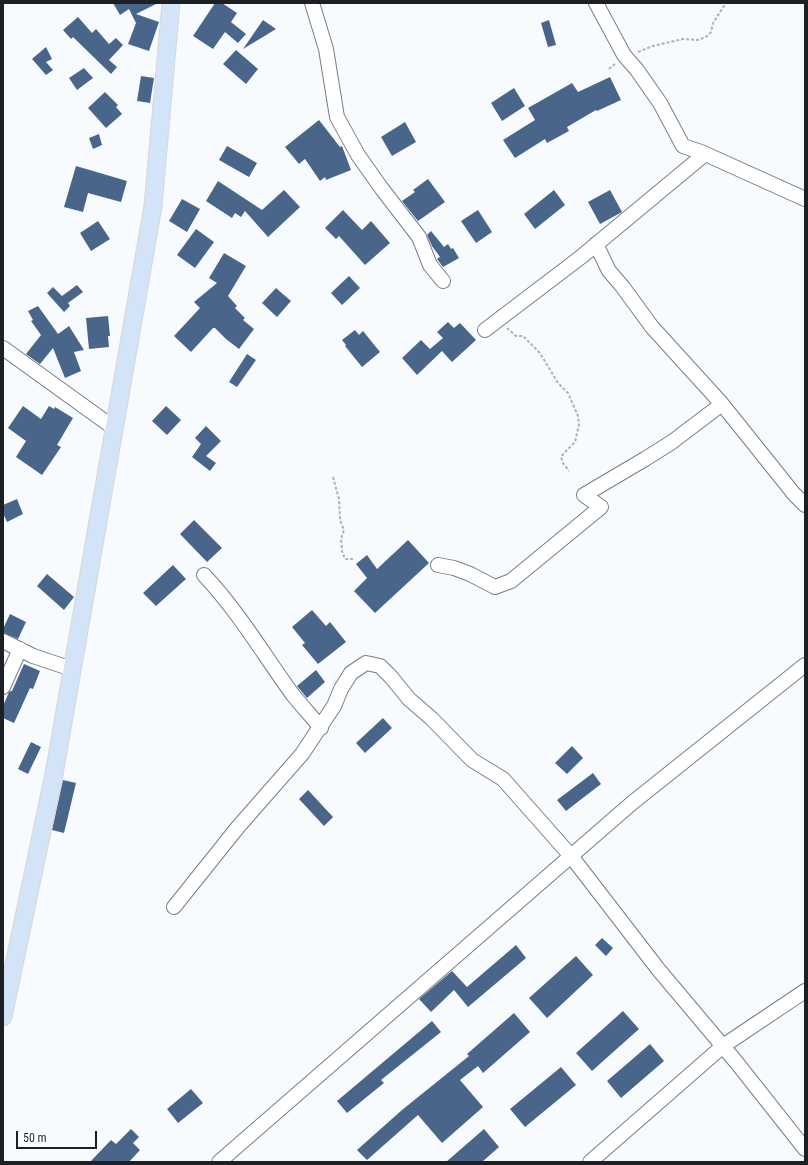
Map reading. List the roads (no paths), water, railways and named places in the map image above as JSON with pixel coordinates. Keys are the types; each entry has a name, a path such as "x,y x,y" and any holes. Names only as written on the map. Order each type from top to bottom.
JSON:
{"main road":[{"path":"3,1018 54,774 153,206 171,3"}],"street":[{"path":"312,3 326,49 337,117 358,155 382,189 419,236 430,265 444,281"},
{"path":"596,3 624,55 637,70 660,103 683,146 705,154 805,199"},
{"path":"485,330 498,322 575,262 705,154"},
{"path":"596,244 609,271 652,327 722,404 794,494 805,505"},
{"path":"3,348 114,428"},
{"path":"438,565 454,568 470,574 495,587 511,581 600,507 584,495 672,442 722,404"},
{"path":"204,575 217,589 295,696 321,728"},
{"path":"3,641 33,656 72,669"},
{"path":"3,687 20,649"},
{"path":"174,908 238,827 302,754 321,728 334,706 341,689 351,674 366,663 380,666 409,699 432,718 472,760 503,779 571,856 658,969 723,1046 805,1149"},
{"path":"219,1162 632,803 805,665"},
{"path":"590,1162 723,1046 805,991"}]}
